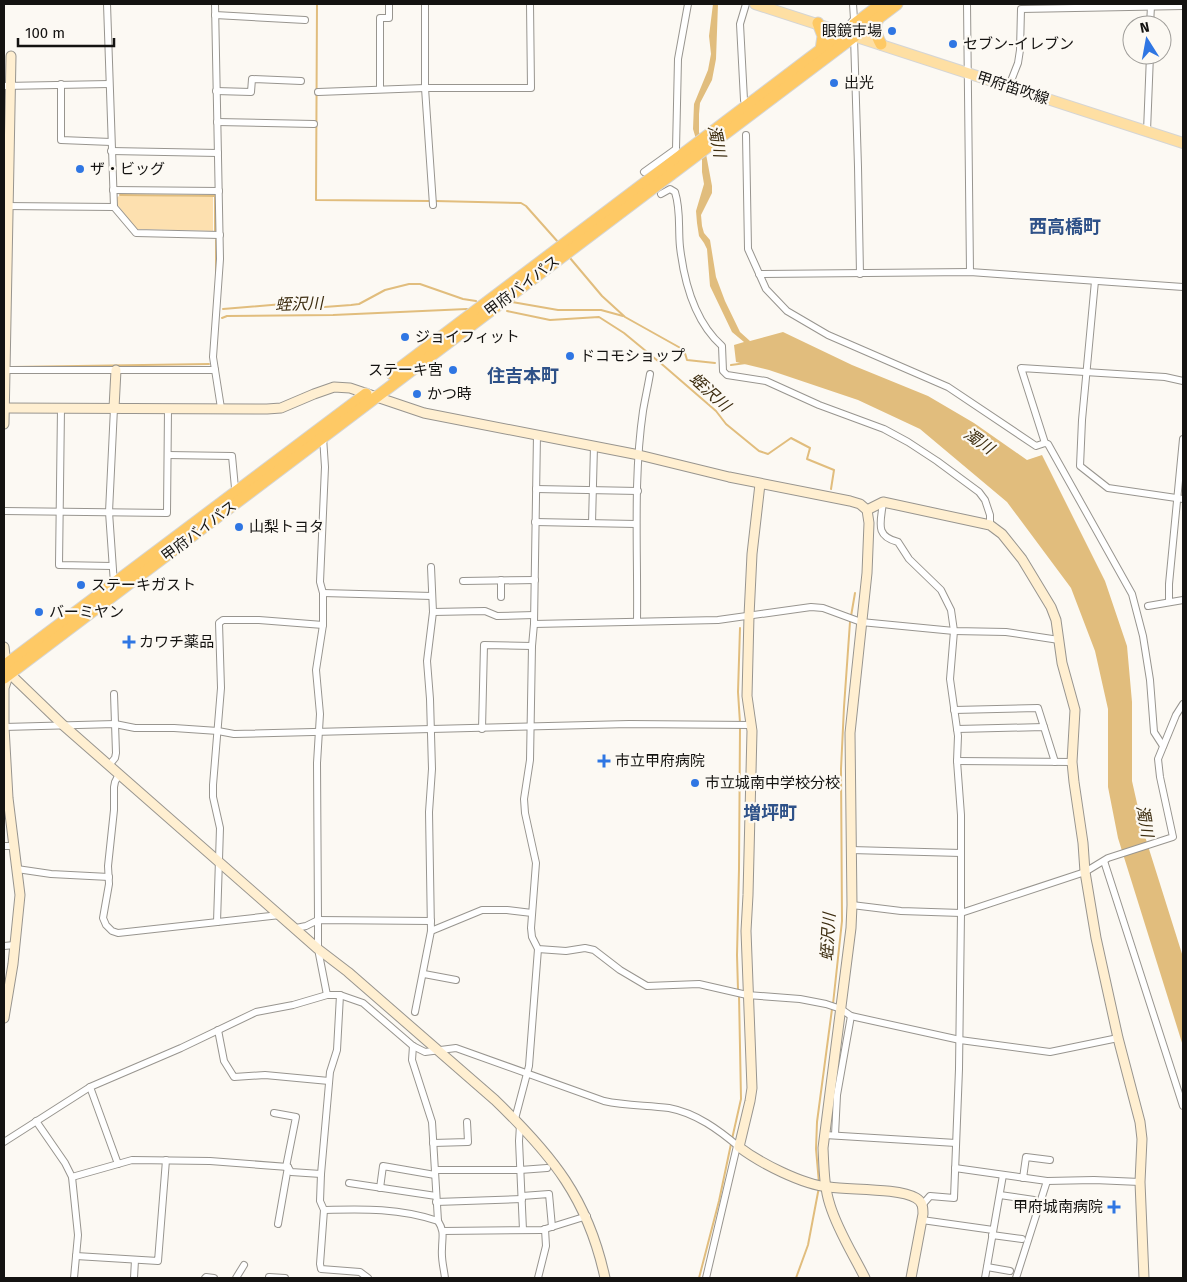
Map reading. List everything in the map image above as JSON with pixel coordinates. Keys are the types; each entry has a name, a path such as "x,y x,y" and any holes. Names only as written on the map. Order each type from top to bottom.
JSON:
{"highway":[{"name":"甲府バイパス","path":"6,670 114,584 237,491 371,395 849,34 881,4"},
{"name":"甲府バイパス","path":"729,125 821,50 878,18 897,4"},
{"path":"878,18 875,31 881,44"},
{"path":"818,23 823,36 821,50"},
{"name":"甲府バイパス","path":"6,670 323,437 371,395"}],"main road":[{"name":"甲府笛吹線","path":"755,4 1183,143"}],"street":[{"path":"107,4 114,207 136,233 220,235"},
{"path":"215,4 220,235 213,357 221,408"},
{"path":"380,90 380,18 389,18 389,4"},
{"path":"425,4 425,88 433,205"},
{"path":"318,92 425,88 531,88 530,4"},
{"path":"644,172 676,148 678,59 688,4"},
{"path":"744,100 740,24 746,4"},
{"path":"853,4 854,20 849,34 858,167 860,274"},
{"path":"967,4 970,272"},
{"path":"1151,6 1151,15"},
{"path":"1009,86 1018,63 1021,9 1183,6"},
{"path":"215,16 305,20"},
{"path":"4,424 6,86 7,69 11,56"},
{"path":"1148,132 1150,65"},
{"path":"216,91 251,92 252,79 301,81"},
{"path":"61,84 60,140 111,142"},
{"path":"6,86 109,84"},
{"path":"218,122 314,124"},
{"path":"746,135 748,249 766,288 787,311 828,335 948,387 1036,446 1045,443"},
{"path":"111,151 218,153"},
{"path":"661,194 670,189 675,192 680,218 680,245 688,286 707,331 722,346 723,371 727,375 766,381 819,405 884,430 908,442 979,492 985,500 990,515 990,525"},
{"path":"113,190 219,191"},
{"path":"6,207 114,207"},
{"path":"758,274 970,272 1183,286"},
{"path":"1095,281 1080,466 1108,488 1181,498"},
{"path":"1163,746 1154,732 1150,680 1143,636 1132,594 1048,444 1045,443 1021,368 1165,377 1183,381"},
{"path":"5,370 215,370"},
{"path":"114,584 109,512 116,370"},
{"path":"637,622 636,524 639,455 643,412 650,374"},
{"path":"4,408 280,408 334,387 350,388 424,413 639,455 760,484 850,501 860,504 867,510 869,522 867,573 858,621 850,732 852,905 839,1008 830,1135 821,1186 836,1222 865,1278"},
{"path":"61,408 59,565 112,566"},
{"path":"4,511 167,513 168,409"},
{"path":"523,1230 518,1122 526,1072 529,1066 538,949 532,937 536,863 524,813 524,799 530,760 537,434"},
{"path":"323,437 325,467 320,582 323,593 323,625 316,670 319,692 320,731 317,764 318,948 327,995"},
{"path":"1169,602 1169,584 1181,498 1183,439"},
{"path":"592,523 594,446"},
{"path":"168,455 232,456 235,488 237,491"},
{"path":"706,1278 752,1088 746,994 749,725 747,696 752,554 760,484"},
{"path":"536,489 638,491"},
{"path":"883,502 881,529 883,536 888,540 898,542 909,559 941,590 951,610 954,631 950,679 957,729 961,815 960,1040 954,1198 930,1196 923,1204 922,1220 911,1278"},
{"path":"867,510 883,502 990,525 1011,543 1036,582 1056,620 1062,663 1075,710 1072,762 1085,872 1096,938 1118,1038 1140,1122 1142,1139 1140,1182 1144,1278"},
{"path":"535,522 636,524"},
{"path":"415,1012 431,931 429,832 432,784 427,661 434,612 431,567"},
{"path":"501,580 501,597"},
{"path":"463,581 535,580"},
{"path":"323,593 432,596"},
{"path":"1148,606 1183,600"},
{"path":"534,624 718,620 811,607 823,608 858,621 954,631 1006,632 1059,640"},
{"path":"434,612 485,611 497,616 534,615"},
{"path":"217,922 220,828 213,797 213,785 221,677 219,623 223,620 259,620 323,625"},
{"path":"482,729 484,645 532,646"},
{"path":"4,647 6,670 4,726 9,846 17,869 20,895 12,974 4,1018"},
{"path":"6,670 63,725 110,764 318,948 496,1100 518,1122 549,1157 580,1204 599,1249 605,1278"},
{"path":"110,764 115,758 116,753 114,694"},
{"path":"852,905 901,911 962,913 1085,872 1106,860 1173,837 1158,759 1176,715 1183,704"},
{"path":"954,710 1038,708 1055,762"},
{"path":"4,726 115,724 135,728 218,731 234,734 629,724 749,725"},
{"path":"957,729 1044,727"},
{"path":"957,761 1072,762"},
{"path":"120,774 114,787 109,884 103,918 106,925 116,933 280,915"},
{"path":"851,850 961,853"},
{"path":"1106,860 1183,1106"},
{"path":"17,869 51,874 109,877"},
{"path":"431,931 482,910 507,910 532,914"},
{"path":"296,928 306,926 318,920 431,921"},
{"path":"4,946 14,945"},
{"path":"538,949 566,951 585,948 594,950 620,970 647,986 699,984 746,994 800,999 839,1008 851,1016 960,1040 1050,1052 1118,1038"},
{"path":"424,974 456,980"},
{"path":"4,1142 90,1087 256,1012 293,1005 327,995 340,995 363,1003 413,1046 425,1052 456,1048 604,1101 669,1108 711,1125 749,1155 805,1181 821,1186 903,1193 918,1198 923,1204"},
{"path":"340,995 337,1050 330,1072 321,1174 320,1201 324,1210 321,1269 360,1272 368,1278"},
{"path":"833,1104 851,1016"},
{"path":"218,1030 224,1061 234,1077 265,1075 329,1081"},
{"path":"413,1046 412,1060 432,1122 438,1221 444,1235 442,1249 445,1278"},
{"path":"90,1087 118,1164"},
{"path":"274,1113 296,1117 278,1224"},
{"path":"36,1121 65,1163 72,1177 78,1235 74,1278"},
{"path":"433,1143 468,1142 467,1122"},
{"path":"830,1135 956,1143"},
{"path":"1024,1178 1026,1157 1050,1160"},
{"path":"72,1177 132,1160 210,1161 287,1167 291,1172 321,1174"},
{"path":"76,1256 158,1261 166,1160"},
{"path":"380,1188 384,1166 435,1172 547,1168"},
{"path":"955,1168 1048,1181 1140,1182"},
{"path":"985,1278 1003,1175"},
{"path":"1016,1278 1048,1181"},
{"path":"350,1183 436,1199 522,1197 549,1194 546,1246 538,1278"},
{"path":"1000,1195 1034,1200"},
{"path":"324,1210 379,1209 417,1214 438,1221"},
{"path":"443,1231 548,1228 586,1216"},
{"path":"922,1220 1022,1239"},
{"path":"134,1278 135,1260"},
{"path":"236,1278 244,1265"},
{"path":"987,1268 1010,1271"},
{"path":"270,1277 285,1278"},
{"path":"205,1278 214,1278"}],"shaded area":[{"path":"122,195 213,197 213,231 136,229 116,203 117,197"}],"water":[{"name":"濁川","path":"713,4 718,4 716,59 712,80 700,103 699,114 699,132 706,154 712,193 701,215 704,233 710,240 716,277 740,332 750,341 783,332 852,365 928,396 974,423 1027,460 1042,455 1105,581 1127,646 1132,702 1132,781 1143,830 1183,957 1183,1046 1118,838 1108,787 1108,709 1095,651 1071,588 1007,502 920,429 858,400 769,370 736,362 734,345 744,342 732,332 710,286 707,249 699,236 696,211 704,184 702,159 693,129 694,104 708,70 711,54 709,36"}],"waterway":[{"path":"317,4 316,200 430,201"},
{"path":"120,195 215,196 215,231"},
{"path":"435,201 521,203 526,206 558,242"},
{"path":"216,240 216,278"},
{"path":"570,258 602,296 625,317 684,350 687,360 715,363"},
{"path":"223,309 283,304 311,308 359,304 385,290 409,284 420,284 463,299 476,301"},
{"path":"512,302 558,310 601,310 623,316"},
{"name":"蛭沢川","path":"222,318 227,316 333,315 467,309"},
{"name":"蛭沢川","path":"507,311 550,320 599,317 624,333 664,366 716,411 726,424 759,451 768,454 791,438 810,448 807,459 834,470 831,489"},
{"path":"731,365 746,363"},
{"name":"蛭沢川","path":"12,367 209,364"},
{"name":"蛭沢川","path":"833,1004 842,921 841,769 844,707 850,622 855,593"},
{"path":"740,628 738,692 740,723"},
{"path":"738,990 740,728"},
{"path":"732,1139 741,1099 739,995"},
{"name":"蛭沢川","path":"819,1183 816,1149 817,1122 832,1009"},
{"path":"699,1278 719,1201 731,1144"},
{"name":"蛭沢川","path":"796,1278 808,1245 819,1187"}],"place":[{"name":"眼鏡市場","path":"892,31"},
{"name":"セブン-イレブン","path":"953,44"},
{"name":"出光","path":"834,83"},
{"name":"ザ・ビッグ","path":"80,169"},
{"name":"ジョイフィット","path":"405,337"},
{"name":"ドコモショップ","path":"570,356"},
{"name":"ステーキ宮","path":"453,370"},
{"name":"かつ時","path":"417,394"},
{"name":"山梨トヨタ","path":"239,527"},
{"name":"ステーキガスト","path":"81,585"},
{"name":"バーミヤン","path":"39,612"},
{"name":"カワチ薬品","path":"129,642"},
{"name":"市立甲府病院","path":"604,761"},
{"name":"市立城南中学校分校","path":"695,783"},
{"name":"甲府城南病院","path":"1114,1207"}],"district":[{"name":"西高橋町","path":"1065,227"},
{"name":"住吉本町","path":"523,376"},
{"name":"増坪町","path":"770,813"}]}
